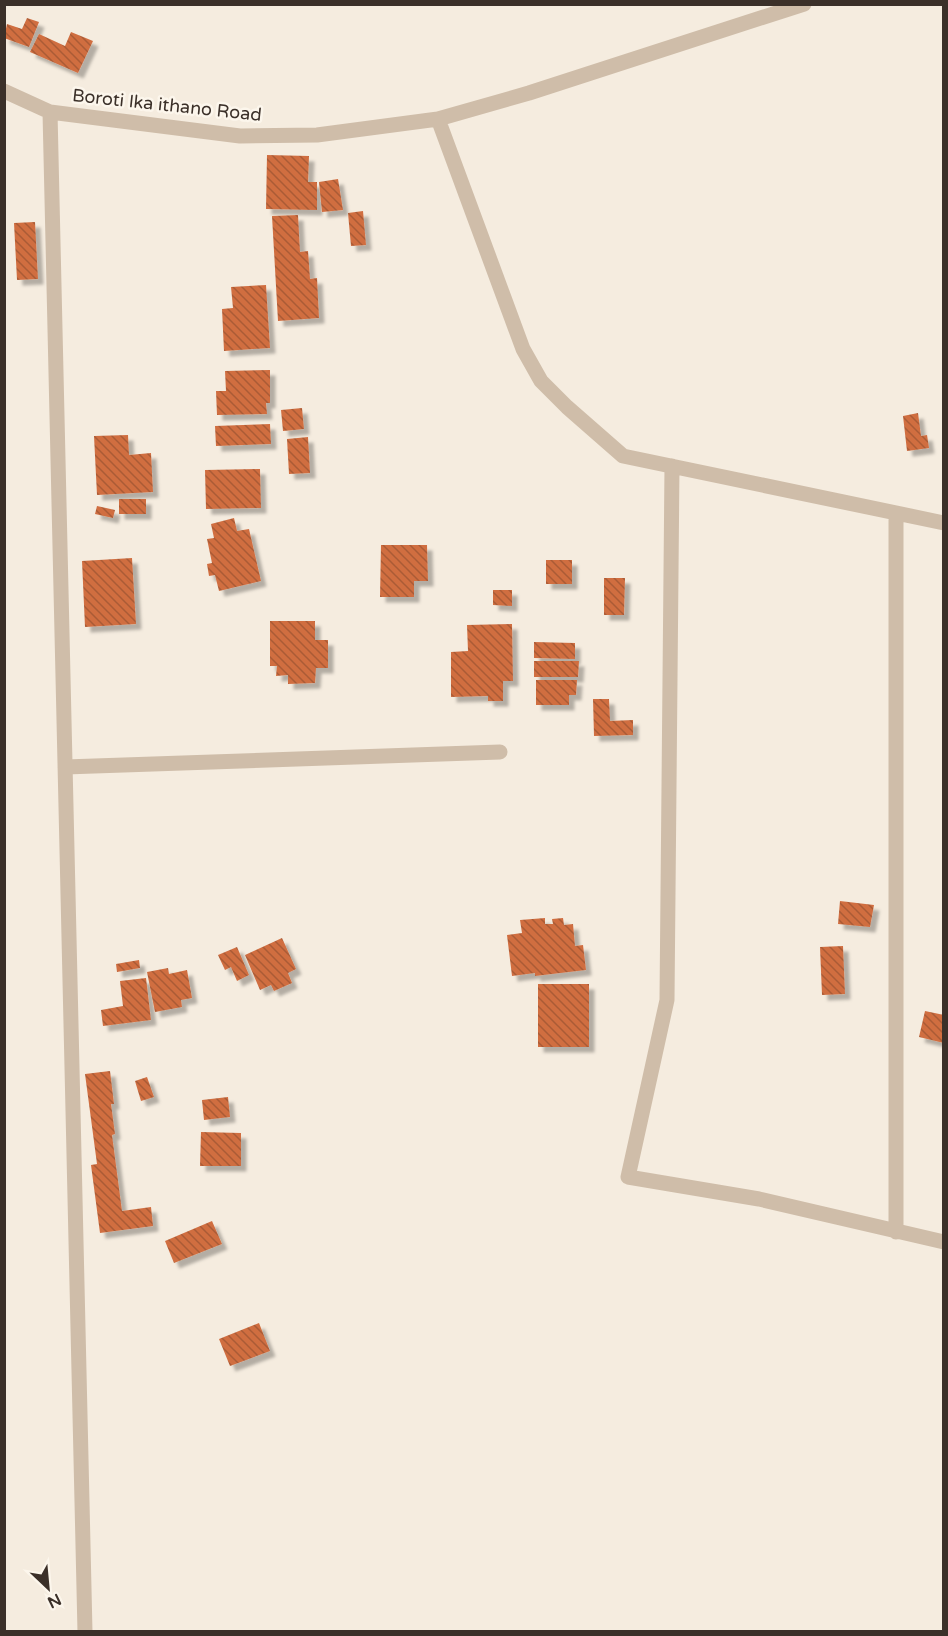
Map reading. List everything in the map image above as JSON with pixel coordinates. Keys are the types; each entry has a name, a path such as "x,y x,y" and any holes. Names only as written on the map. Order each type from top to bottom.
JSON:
{"street":[{"name":"Boroti Ika ithano Road","path":"4,91 50,112 240,136 317,135 438,119 529,93 804,4"},
{"path":"50,112 85,1632"},
{"path":"438,119 523,349 541,381 623,456 944,523"},
{"path":"672,466 667,1000 628,1177 759,1199 944,1242"},
{"path":"896,513 896,1232"},
{"path":"65,767 500,752"}],"building":[{"path":"27,18 39,22 29,47 4,38 7,24 22,29"},
{"path":"71,32 93,41 78,73 30,52 39,34 65,46"},
{"path":"267,155 309,156 308,182 317,182 317,210 266,209"},
{"path":"338,179 343,210 322,212 319,182"},
{"path":"363,211 366,245 351,246 348,213"},
{"path":"298,215 300,252 308,251 310,279 317,278 319,318 278,321 272,216"},
{"path":"35,222 38,279 17,280 14,223"},
{"path":"266,285 270,348 224,351 222,309 233,308 231,287"},
{"path":"270,370 270,403 266,403 267,414 217,415 216,391 226,391 225,371"},
{"path":"302,408 304,429 283,431 281,410"},
{"path":"918,413 921,436 927,435 929,448 907,451 903,416"},
{"path":"270,424 271,444 216,446 215,426"},
{"path":"128,435 129,455 151,453 153,492 97,495 94,436"},
{"path":"308,437 310,473 289,474 287,439"},
{"path":"260,469 261,508 206,509 205,470"},
{"path":"119,499 146,499 146,514 119,514"},
{"path":"97,506 115,510 113,518 95,514"},
{"path":"234,518 237,531 249,529 261,581 219,591 215,575 209,576 207,564 212,563 207,539 214,538 211,524"},
{"path":"381,545 427,545 428,581 414,581 414,597 380,597"},
{"path":"132,558 136,624 85,627 82,561"},
{"path":"546,560 572,560 572,584 546,584"},
{"path":"604,578 625,578 624,615 604,615"},
{"path":"493,590 512,590 512,606 493,605"},
{"path":"270,621 315,621 315,640 328,640 328,668 316,668 315,683 288,684 288,675 276,676 277,666 270,666"},
{"path":"512,624 513,681 503,681 503,701 488,701 488,696 451,697 451,652 468,651 467,625"},
{"path":"534,642 575,643 575,659 534,658"},
{"path":"534,661 579,661 578,677 534,677"},
{"path":"536,680 577,680 576,695 569,695 569,705 536,705"},
{"path":"593,699 609,699 610,721 633,720 633,735 594,736"},
{"path":"840,901 874,905 870,927 838,924"},
{"path":"545,918 545,924 553,924 552,919 563,918 564,925 573,924 575,946 583,945 586,970 535,976 535,973 512,976 507,935 522,933 520,920"},
{"path":"282,938 296,969 288,973 292,983 274,991 271,985 260,990 245,955"},
{"path":"843,946 845,994 822,995 820,947"},
{"path":"237,947 249,975 237,981 231,967 225,970 218,955"},
{"path":"139,960 140,968 117,972 116,964"},
{"path":"168,968 169,974 187,970 192,998 181,1000 182,1007 155,1012 147,972"},
{"path":"146,978 151,1020 103,1026 101,1010 123,1006 120,981"},
{"path":"538,984 589,984 589,1047 538,1047"},
{"path":"925,1011 944,1015 944,1043 919,1037"},
{"path":"110,1071 115,1134 112,1135 122,1211 151,1207 153,1226 100,1233 91,1165 97,1164 85,1074"},
{"path":"147,1077 154,1097 141,1101 135,1081"},
{"path":"228,1097 230,1117 204,1120 202,1100"},
{"path":"201,1132 241,1133 241,1166 200,1166"},
{"path":"212,1221 222,1244 174,1263 165,1241"},
{"path":"259,1323 270,1351 230,1366 219,1339"}]}
